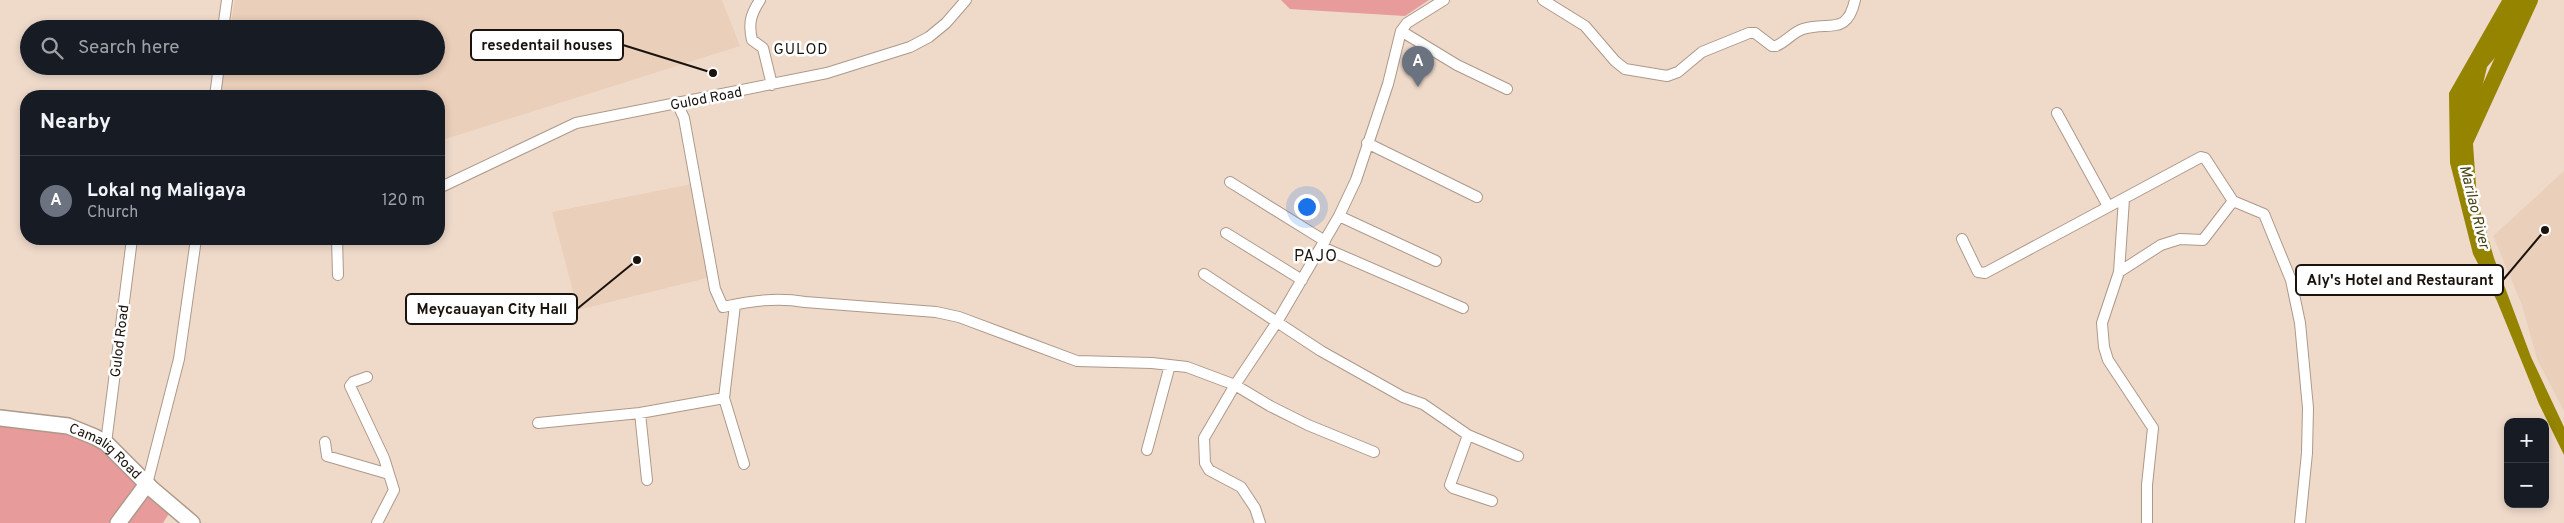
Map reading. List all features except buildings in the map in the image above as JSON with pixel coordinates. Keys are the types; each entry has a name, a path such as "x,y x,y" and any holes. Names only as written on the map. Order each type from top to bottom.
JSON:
{"main road":[{"name":"Camalig Road","path":"0,418 68,426 106,443 147,484 192,523"},
{"path":"118,523 147,484"}],"street":[{"path":"224,20 227,0"},
{"path":"760,0 752,14 749,28 752,40 763,48 772,85"},
{"name":"Gulod Road","path":"445,185 576,123 772,85 855,66 910,47 929,37 940,28 956,14 966,0"},
{"path":"1260,523 1255,508 1241,487 1209,470 1205,463 1204,438 1235,385 1324,244 1339,216 1356,180 1394,68 1401,31 1407,24 1444,0"},
{"path":"1543,0 1585,26 1615,61 1625,69 1667,76 1678,72 1702,52 1749,33 1755,34 1772,46 1776,46 1800,30 1843,23 1851,15 1855,0"},
{"path":"1401,31 1457,65 1506,89"},
{"path":"216,90 217,75"},
{"path":"677,103 684,118 715,289 720,304 723,307 771,298 785,298 805,302 936,312 959,317 1077,361 1187,367 1235,385 1300,421 1374,452"},
{"path":"2057,113 2108,206"},
{"path":"1367,143 1477,197"},
{"path":"1962,239 1978,272 1985,273 2201,157 2207,161 2233,201 2259,210 2268,219 2291,280 2300,323 2308,408 2307,453 2300,523"},
{"path":"1230,182 1324,244 1463,308"},
{"path":"2124,199 2119,272 2102,323 2104,347 2108,360 2153,428 2147,485 2147,523"},
{"path":"2119,272 2161,245 2180,239 2203,240 2233,201"},
{"path":"1339,216 1436,261"},
{"path":"1226,233 1302,280"},
{"name":"Gulod Road","path":"106,443 131,245"},
{"path":"147,484 178,359 195,245"},
{"path":"337,245 338,275"},
{"path":"1204,274 1276,322 1364,376 1404,397 1423,404 1468,435 1518,456"},
{"path":"735,305 724,398 744,464"},
{"path":"1147,450 1170,365"},
{"path":"367,377 353,382 350,386 384,458 394,490 377,523"},
{"path":"538,423 640,413 724,398"},
{"path":"640,413 647,480"},
{"path":"1468,435 1450,485 1453,488 1492,501"},
{"path":"325,442 327,456 389,474"}],"shaded area":[{"path":"235,0 722,0 740,46 445,139 445,90 221,90 224,75 445,75 445,20 232,20"},
{"path":"1281,0 1429,0 1405,16 1290,9"},
{"path":"2564,171 2564,411 2537,359 2522,305 2493,236"},
{"path":"691,184 711,277 578,310 552,212"},
{"path":"0,418 95,437 142,479 110,523 0,523"},
{"path":"152,489 173,507 163,523 129,523"}],"water":[{"path":"2502,0 2534,0 2523,25 2487,67 2472,130 2477,200 2494,258 2531,357 2564,427 2564,455 2549,424 2549,418 2546,418 2539,404 2497,301 2473,254 2450,163 2449,93"}],"waterway":[{"name":"Marilao River","path":"2465,142 2530,0"}],"place":[{"name":"resedentail houses","path":"713,73"},
{"name":"Lokal ng Maligaya","path":"1418,87"},
{"name":"Aly's Hotel and Restaurant","path":"2545,230"},
{"name":"Meycauayan City Hall","path":"637,260"}],"district":[{"name":"GULOD","path":"801,49"},
{"name":"PAJO","path":"1316,255"}]}
